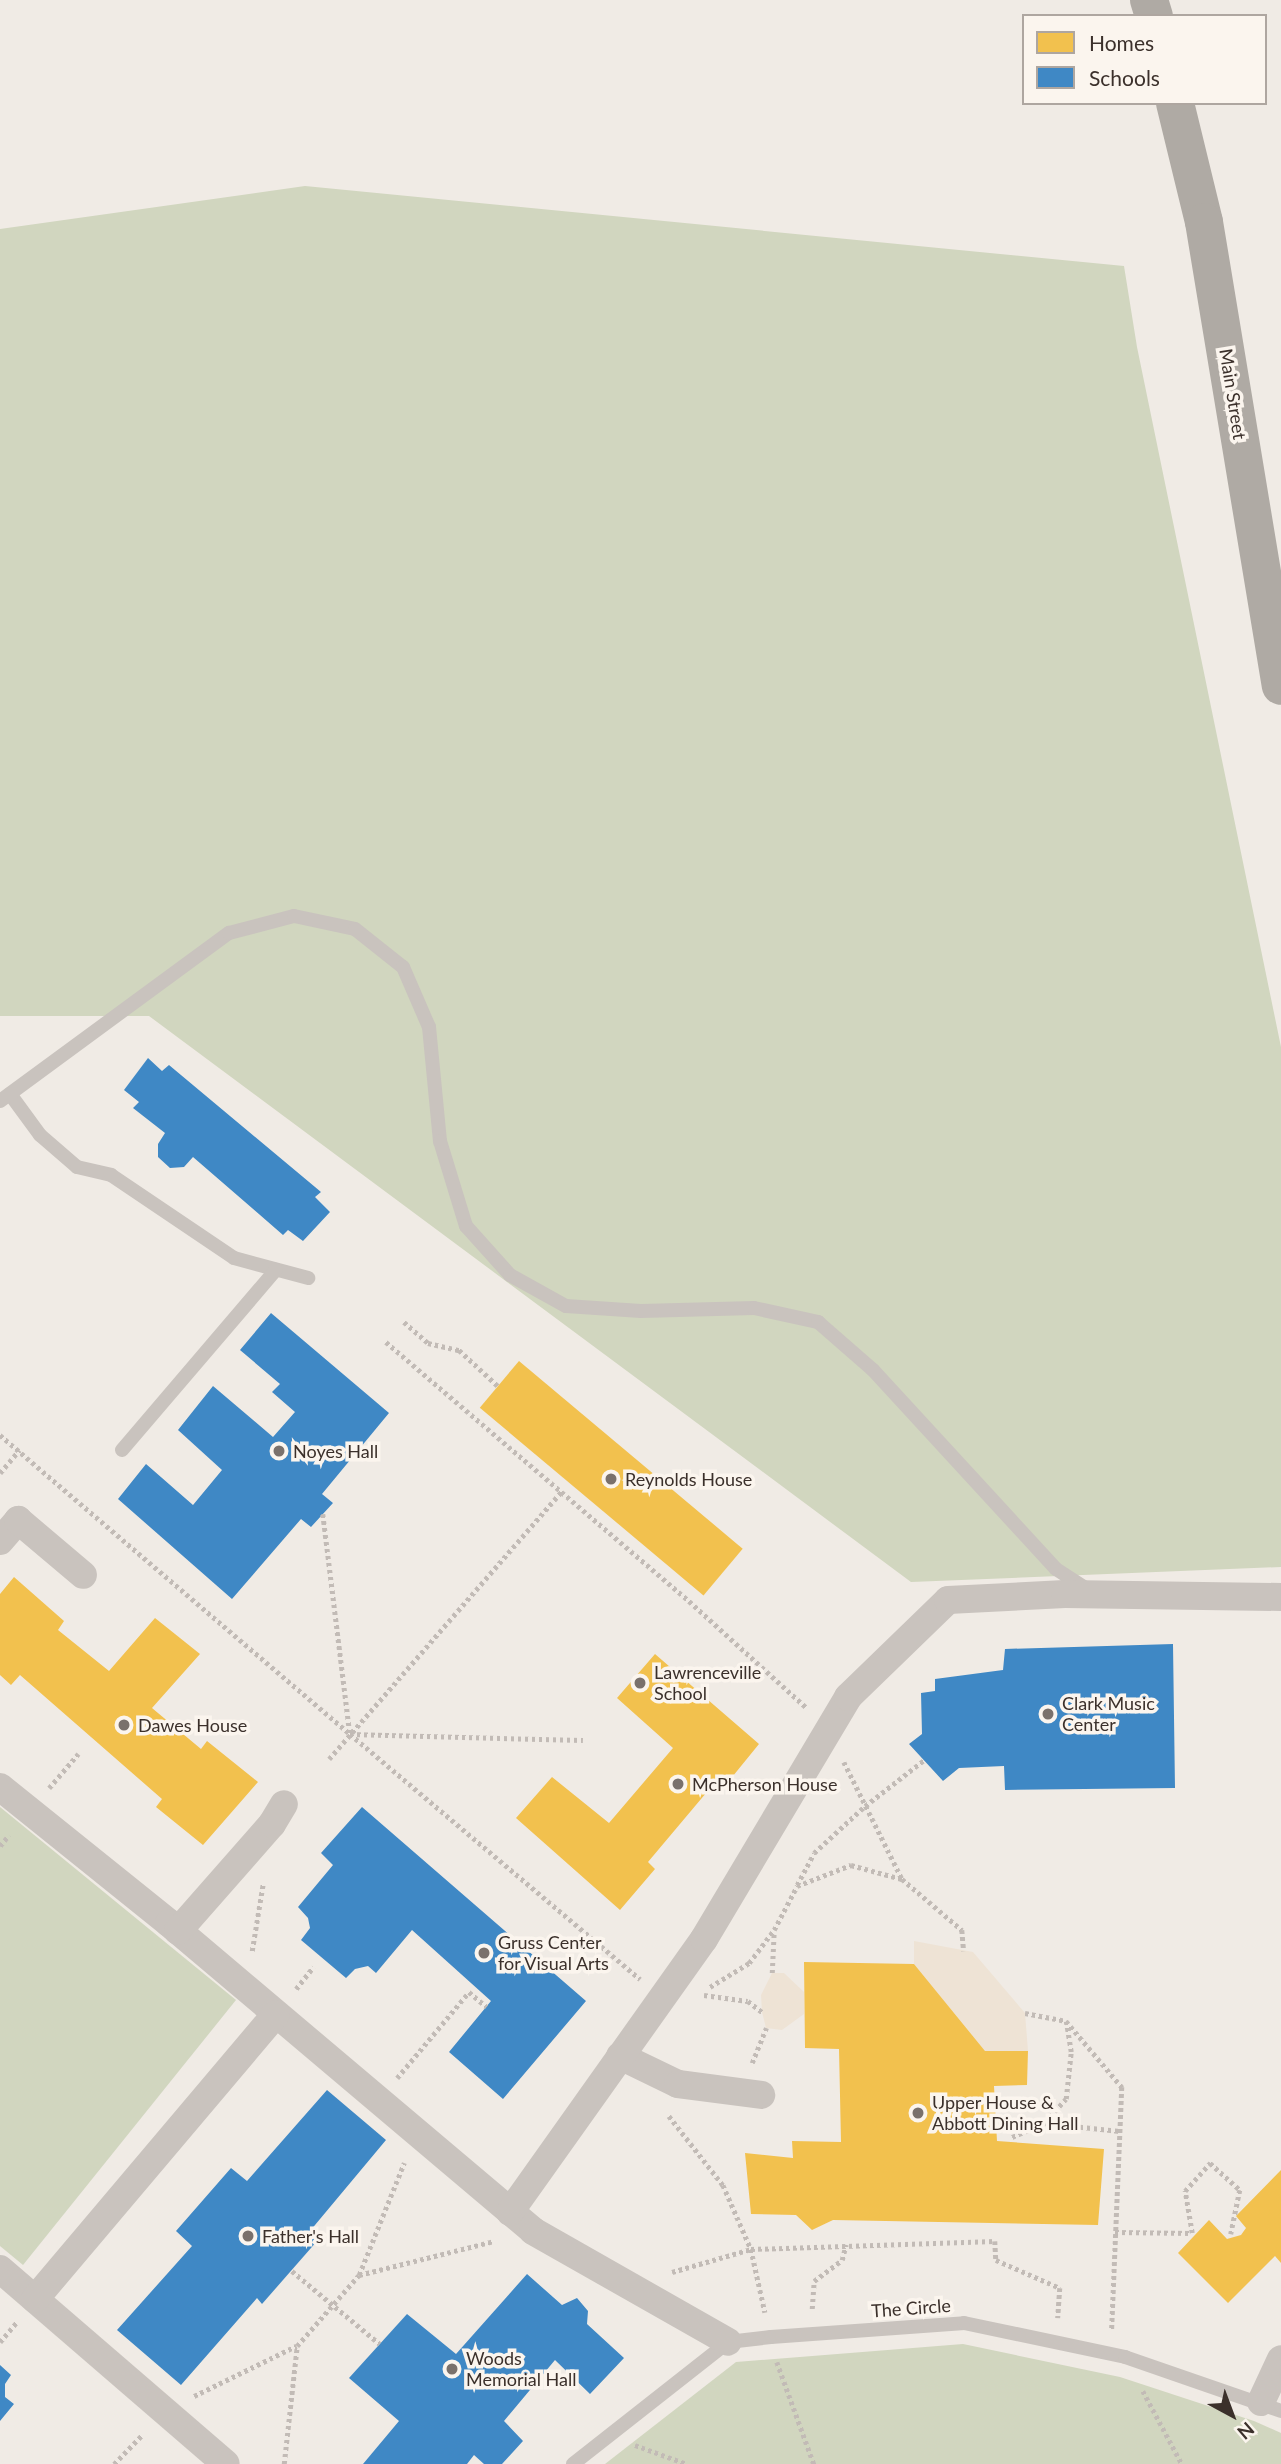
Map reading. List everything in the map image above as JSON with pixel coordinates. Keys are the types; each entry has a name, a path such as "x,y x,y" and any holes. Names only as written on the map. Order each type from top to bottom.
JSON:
{"highway":[{"name":"Main Street","path":"1175,105 1204,222 1281,686"}],"street":[{"path":"0,1541 18,1520 83,1575"},
{"path":"510,2212 704,1939 848,1697 948,1600 1065,1594 1112,1597 1281,1597"},
{"path":"0,1787 178,1931 533,2231 728,2342"},
{"path":"178,1931 272,1824 284,1804"},
{"path":"35,2299 276,2014"},
{"path":"620,2056 677,2084 761,2095"},
{"path":"0,2269 226,2464"},
{"path":"1271,2407 1281,2359"}],"lane":[{"path":"308,1278 234,1258 111,1175 77,1167 40,1135 5,1098 229,933 294,916 355,929 402,967 429,1027 440,1141 466,1226 510,1275 566,1306 641,1311 754,1308 818,1322 873,1370 1056,1569 1083,1587 1112,1597"},
{"path":"122,1450 276,1270"},
{"name":"The Circle","path":"728,2342 964,2323 1125,2357 1271,2407"},
{"path":"573,2464 728,2342"}],"path":[{"path":"404,1322 428,1343 459,1350 498,1386"},
{"path":"386,1342 689,1601 829,1729 902,1879 962,1930 964,1951"},
{"path":"0,1435 639,1979 673,1983"},
{"path":"0,1473 19,1450"},
{"path":"329,1759 561,1492"},
{"path":"323,1514 350,1734"},
{"path":"350,1734 583,1740"},
{"path":"762,2012 748,2001 699,1994 749,1963 774,1930 814,1853 865,1806 924,1760"},
{"path":"797,1886 851,1865 902,1879"},
{"path":"246,1989 264,1879"},
{"path":"772,1973 774,1930"},
{"path":"379,2101 469,1992 487,2007"},
{"path":"1025,2013 1066,2021 1122,2087 1110,2327 1182,2464"},
{"path":"1012,2137 1045,2123 1066,2099 1071,2052 1066,2021"},
{"path":"657,2074 656,2099 723,2185 751,2249 771,2337 814,2464"},
{"path":"1045,2123 1120,2131"},
{"path":"114,2464 164,2411 297,2346 359,2275 416,2133"},
{"path":"1115,2232 1192,2232 1185,2191 1210,2163 1240,2190 1231,2234"},
{"path":"359,2275 533,2231"},
{"path":"645,2295 666,2274 751,2249 995,2241 996,2260 1060,2288 1057,2342"},
{"path":"810,2335 814,2281 842,2260 846,2244"},
{"path":"292,2271 380,2344"},
{"path":"284,2464 297,2346"},
{"path":"608,2435 687,2464"}],"green space":[{"path":"305,186 1124,266 1137,347 1281,1047 1281,1567 911,1582 149,1016 0,1016 0,229"},
{"path":"0,1807 236,2000 23,2265 0,2246"},
{"path":"963,2344 1120,2377 1254,2421 1281,2433 1281,2464 605,2464 736,2362"}],"shaded area":[{"path":"914,1941 973,1952 1025,2013 1028,2051 985,2051 914,1964"},
{"path":"772,1973 784,1973 804,1992 804,2014 782,2030 766,2028 762,2012 761,1995"}],"building: Homes":[{"name":"Reynolds House","path":"519,1361 743,1549 703,1595 480,1408"},
{"name":"Dawes House","path":"14,1577 64,1621 58,1630 109,1671 155,1618 200,1654 152,1708 201,1749 207,1741 258,1782 203,1845 156,1807 162,1799 20,1675 11,1685 0,1675 0,1594"},
{"name":"McPherson House","path":"655,1654 759,1744 724,1787 717,1780 648,1862 655,1869 620,1910 516,1818 552,1777 609,1823 673,1748 617,1698"},
{"name":"Upper House & Abbott Dining Hall","path":"804,1962 914,1964 985,2051 1028,2051 1027,2085 994,2086 997,2141 1104,2149 1098,2225 833,2220 812,2230 796,2215 751,2214 745,2153 793,2158 792,2141 841,2142 839,2049 805,2048"},
{"path":"1281,2170 1281,2263 1275,2256 1228,2303 1178,2253 1209,2220 1227,2239 1241,2235 1246,2228 1236,2216"}],"building: Schools":[{"path":"148,1058 162,1071 169,1065 321,1192 315,1197 330,1212 303,1241 288,1230 283,1235 193,1157 184,1167 170,1168 158,1157 158,1144 165,1133 133,1108 139,1102 124,1090"},
{"name":"Noyes Hall","path":"271,1313 389,1413 322,1494 333,1503 311,1527 301,1519 232,1599 118,1499 146,1464 193,1505 222,1470 178,1430 213,1386 273,1437 295,1412 272,1392 280,1384 240,1350"},
{"name":"Clark Music Center","path":"1173,1644 1175,1788 1005,1790 1004,1766 959,1768 943,1781 909,1744 922,1734 921,1693 935,1691 935,1679 1003,1670 1005,1649"},
{"name":"Gruss Center for Visual Arts","path":"362,1807 586,2001 503,2099 449,2052 491,2001 412,1930 376,1973 368,1966 355,1969 346,1978 301,1940 310,1928 308,1918 298,1907 333,1865 321,1853"},
{"name":"Father's Hall","path":"327,2090 386,2140 310,2231 318,2240 262,2304 257,2298 181,2385 117,2330 192,2246 176,2231 231,2168 247,2181"},
{"name":"Woods Memorial Hall","path":"527,2274 562,2305 577,2298 588,2311 587,2324 624,2358 590,2394 555,2360 504,2421 523,2441 502,2464 484,2464 474,2455 467,2464 363,2464 399,2421 349,2378 407,2314 456,2354"},
{"path":"0,2365 11,2375 5,2384 5,2397 14,2404 0,2421"}],"place":[{"name":"Noyes Hall","path":"279,1451"},
{"name":"Reynolds House","path":"611,1479"},
{"name":"Lawrenceville School","path":"640,1683"},
{"name":"Clark Music Center","path":"1048,1714"},
{"name":"Dawes House","path":"124,1725"},
{"name":"McPherson House","path":"678,1784"},
{"name":"Gruss Center for Visual Arts","path":"484,1953"},
{"name":"Upper House & Abbott Dining Hall","path":"918,2113"},
{"name":"Father's Hall","path":"248,2236"},
{"name":"Woods Memorial Hall","path":"452,2369"}]}
